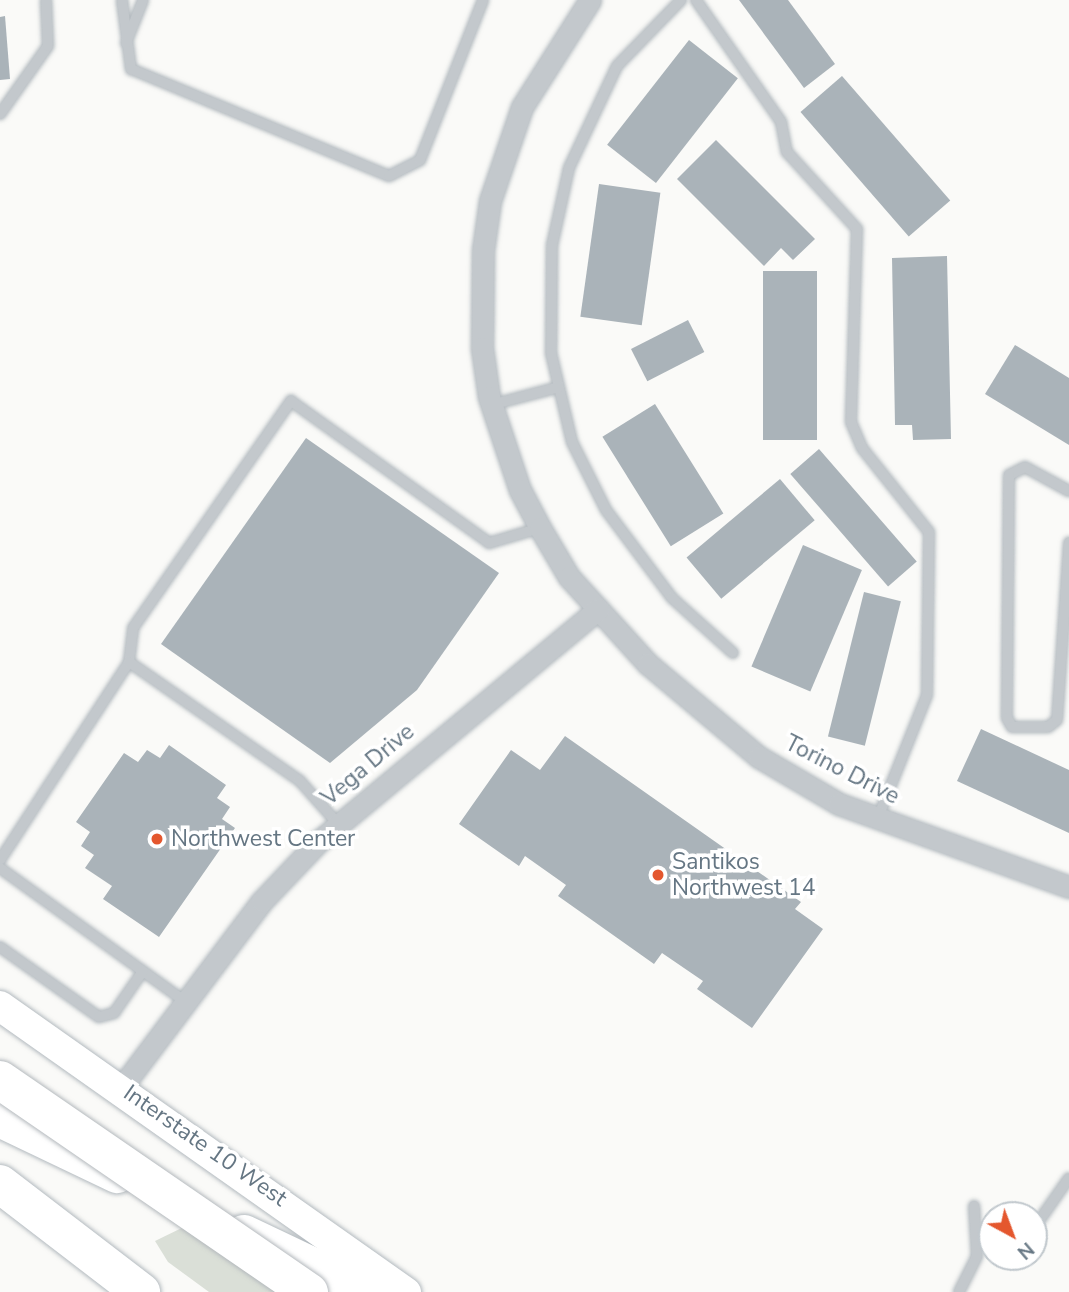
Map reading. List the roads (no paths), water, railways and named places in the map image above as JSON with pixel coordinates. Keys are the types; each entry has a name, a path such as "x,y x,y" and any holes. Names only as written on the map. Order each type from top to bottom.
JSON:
{"highway":[{"path":"0,1080 309,1292"},
{"path":"0,1118 366,1292"},
{"path":"0,1184 141,1292"}],"main road":[{"name":"Interstate 10 West","path":"0,1006 121,1088 406,1292"}],"street":[{"name":"Torino Drive","path":"590,0 522,107 490,201 480,299 491,405 540,528 569,577 648,664 759,757 877,820 1069,887"},
{"name":"Vega Drive","path":"121,1088 262,901 338,824 598,609"}],"lane":[{"path":"0,114 48,46 46,0"},
{"path":"122,0 124,48 131,69 389,176 420,160 483,0"},
{"path":"124,48 143,0"},
{"path":"681,0 617,66 569,168 552,245 551,353 572,442 606,510 672,598 733,653"},
{"path":"696,0 781,122 787,152 857,229 851,422 862,448 929,532 927,695 877,820"},
{"path":"491,405 559,387"},
{"path":"0,860 130,662 133,628 291,401 489,543 540,528"},
{"path":"1069,491 1025,467 1009,475 1007,719 1012,727 1048,727 1057,720 1069,542"},
{"path":"130,662 300,780 338,824"},
{"path":"0,868 186,1002"},
{"path":"0,947 99,1017 114,1013 143,971"},
{"path":"1048,1208 1069,1178"},
{"path":"959,1292 977,1256 974,1206"}],"place":[{"name":"Northwest Center","path":"157,839"},
{"name":"Santikos Northwest 14","path":"658,875"}]}
